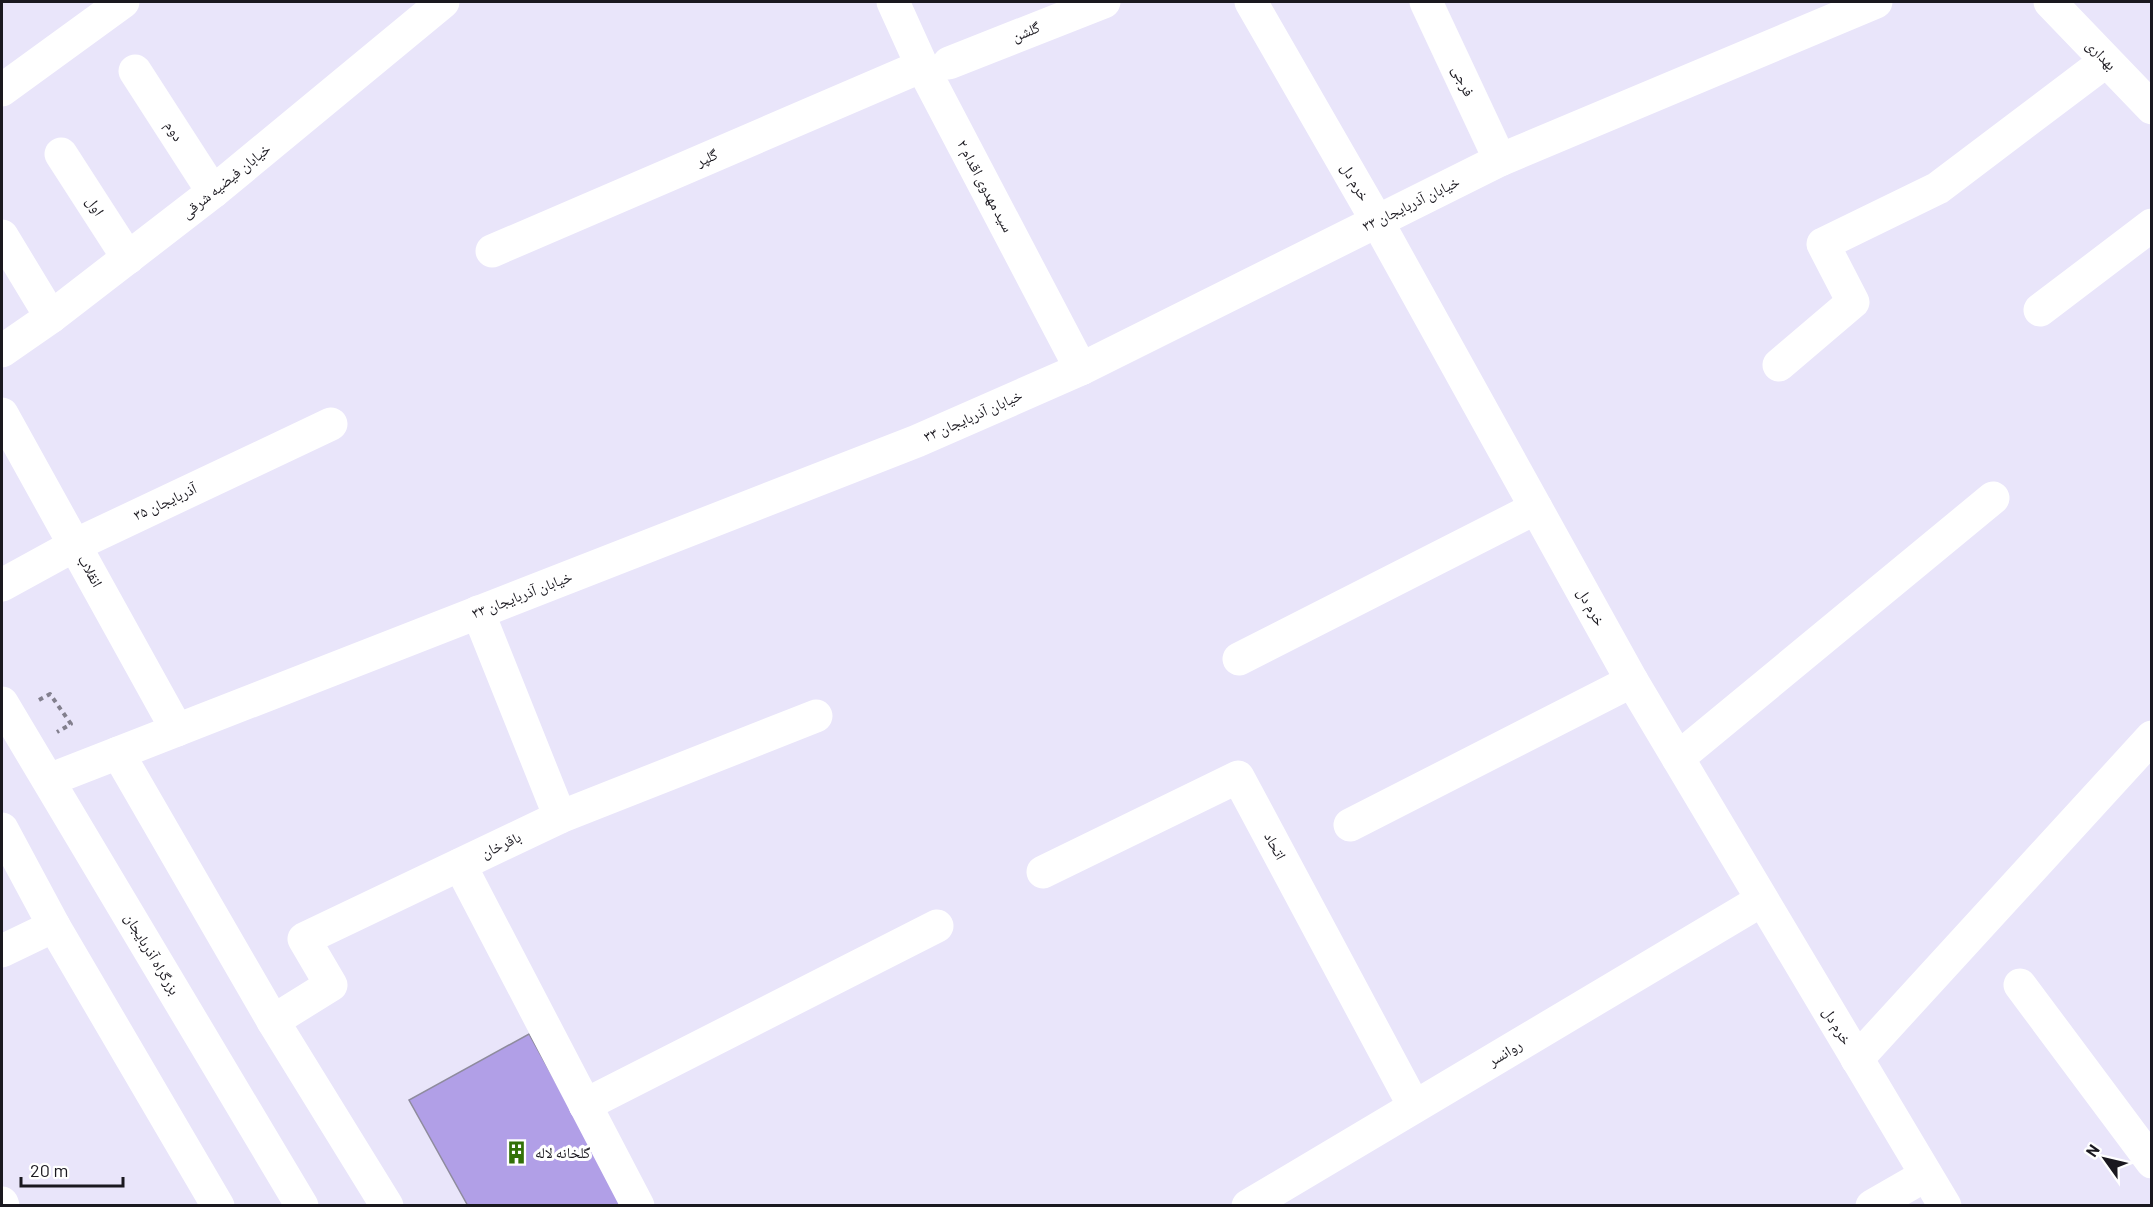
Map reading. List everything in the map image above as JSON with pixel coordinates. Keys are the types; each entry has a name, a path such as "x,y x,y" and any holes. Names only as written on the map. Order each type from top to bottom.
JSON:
{"main road":[{"path":"2,90 123,2"},
{"name":"سید مهدوی اقدام ۲","path":"893,2 935,64 1081,369"},
{"name":"گلشن","path":"935,64 1104,2"},
{"name":"خرم دل","path":"1251,2 1377,221 1632,681 1944,1206"},
{"name":"فرجی","path":"1426,2 1500,160"},
{"name":"خیابان آذربایجان ۳۳","path":"49,780 917,441 1081,369 1500,160 1876,2"},
{"name":"بهداری","path":"2050,2 2151,108"},
{"name":"خیابان فیضیه شرقی","path":"2,351 51,317 213,192 439,3"},
{"path":"1779,365 1853,302 1823,244 1938,188 2106,61"},
{"name":"گلپر","path":"492,251 935,64"},
{"name":"دوم","path":"135,71 213,192"},
{"name":"اول","path":"61,154 128,258"},
{"path":"2040,310 2151,225"},
{"path":"2,236 51,317"},
{"name":"انقلاب","path":"2,414 177,730"},
{"name":"آذربایجان ۳۵","path":"2,585 75,545 331,424"},
{"path":"1678,758 1993,498"},
{"path":"1239,659 1536,508"},
{"path":"478,612 560,817"},
{"path":"1350,825 1632,681"},
{"name":"بزرگراه آذربایجان","path":"2,703 302,1206"},
{"name":"باقرخان","path":"273,1021 331,985 304,939 560,817 816,716"},
{"path":"1857,1059 2151,737"},
{"path":"118,753 273,1021 387,1206"},
{"name":"اتحاد","path":"1043,872 1238,777 1414,1107"},
{"path":"2,828 54,926 219,1206"},
{"path":"460,865 638,1206"},
{"name":"روانسر","path":"1248,1206 1762,900"},
{"path":"2,951 54,926"},
{"path":"585,1106 937,926"},
{"path":"2020,985 2151,1162"},
{"path":"1872,1206 1926,1175"}],"path":[{"path":"50,694 71,724"}],"building":[{"name":"گلخانه لاله","path":"529,1034 625,1206 468,1206 409,1100"}],"place":[{"name":"گلخانه لاله","path":"517,1153"}]}
